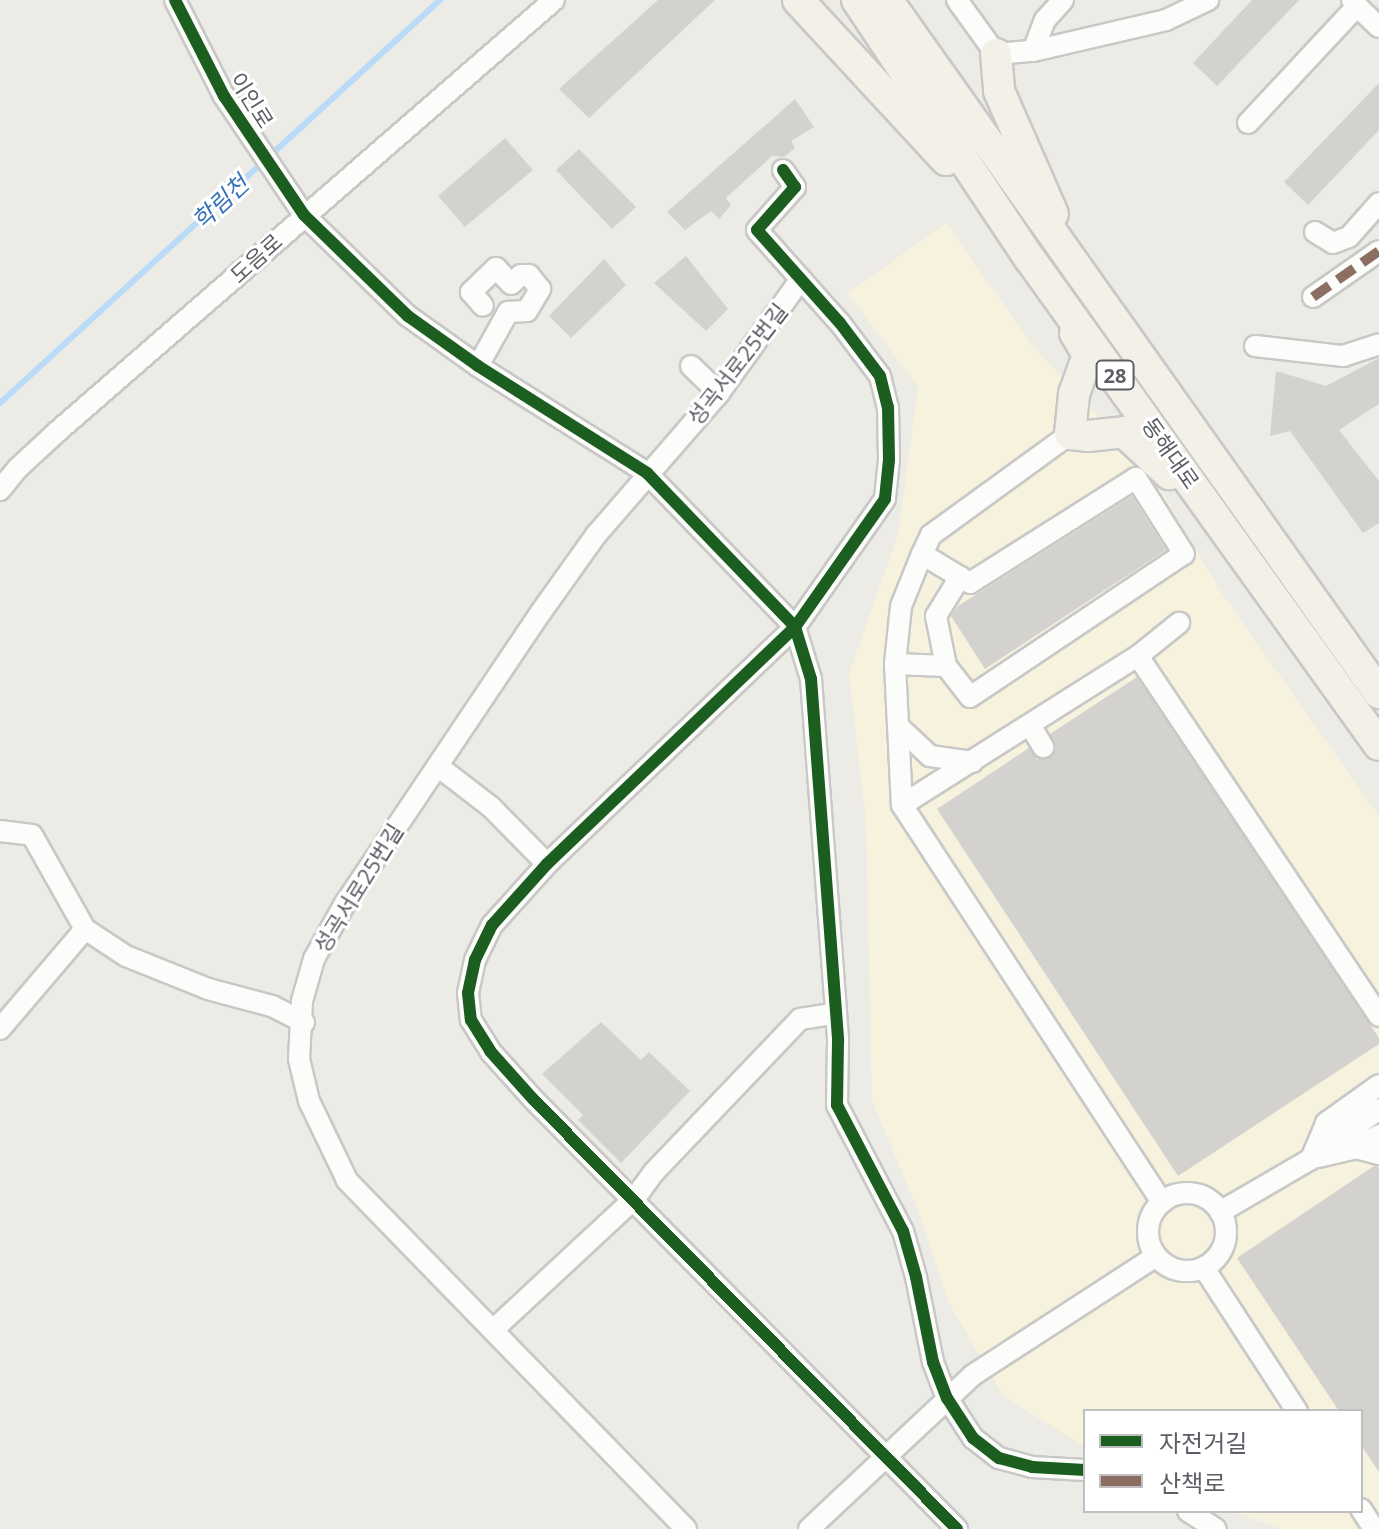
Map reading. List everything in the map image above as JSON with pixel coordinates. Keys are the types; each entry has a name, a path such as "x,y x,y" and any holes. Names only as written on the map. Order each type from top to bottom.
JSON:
{"main road":[{"path":"798,0 919,130 1030,259 1088,355 1074,394 1070,434 1088,436 1124,432 1223,526"},
{"name":"동해대로","path":"857,0 1030,259 1379,745"},
{"path":"887,0 1379,693"},
{"path":"996,54 999,91 1080,274"},
{"path":"1343,644 1379,676"}],"street":[{"name":"이인로","path":"175,0 224,96 304,215 408,316 478,366 647,473 795,627"},
{"name":"도음로","path":"0,490 18,468 58,431 554,0"},
{"path":"957,0 996,54 1033,51 1166,20 1208,0"},
{"path":"1033,51 1045,20 1063,0"},
{"path":"1248,123 1354,3 1379,27"},
{"path":"783,170 795,187 757,230 880,376 888,407 889,460 885,499 795,627 547,864 492,925 475,960 468,993 471,1020 490,1051 533,1099 635,1198 957,1529"},
{"path":"1315,232 1333,243 1349,237 1379,203"},
{"path":"1313,297 1379,251"},
{"path":"483,306 471,292 496,268 511,284"},
{"path":"521,275 529,275 540,289 527,311 508,312 502,302 511,284 521,275"},
{"name":"성곡서로25번길","path":"686,1529 347,1180 309,1101 299,1059 304,1022 302,1001 314,959 344,905 541,612 596,535 719,393 801,279"},
{"path":"478,366 508,312"},
{"path":"1255,346 1343,356 1379,344"},
{"path":"691,366 719,393"},
{"path":"1070,434 931,535 922,554 901,606 895,664 902,805 1162,1203"},
{"path":"922,554 970,583 1136,478 1184,554 970,697 946,666 936,616 960,577"},
{"path":"902,805 1138,656 1179,623"},
{"path":"795,627 811,679 833,1014 838,1041 837,1105 903,1231 916,1277 933,1362 947,1398 973,1438 999,1458 1032,1467 1083,1470"},
{"path":"1138,656 1379,1016"},
{"path":"895,664 946,666"},
{"path":"1030,725 1043,747"},
{"path":"898,726 930,756 973,762"},
{"path":"439,767 491,807 547,864"},
{"path":"0,831 32,835 85,929 126,956 208,989 272,1006 304,1022"},
{"path":"2,1020 85,929"},
{"path":"493,1330 635,1198 654,1172 800,1019 833,1014"},
{"path":"1311,1159 1326,1123 1379,1085"},
{"path":"1220,1212 1311,1159 1379,1109"},
{"path":"1311,1159 1356,1148 1379,1135"},
{"path":"1356,1148 1379,1154"},
{"path":"1200,1195 1220,1212 1225,1224 1222,1249 1204,1268 1178,1270 1156,1256 1151,1245 1150,1222 1162,1203 1173,1196 1200,1195"},
{"path":"809,1529 973,1375 1156,1256"},
{"path":"1204,1268 1296,1409"},
{"path":"1363,1512 1374,1529"},
{"path":"1191,1513 1216,1529"}],"shaded area":[{"path":"946,223 1033,346 1149,470 1221,592 1379,816 1379,1529 1281,1529 1237,1513 1363,1513 1363,1409 1083,1409 1083,1446 1003,1396 949,1303 918,1210 872,1101 866,823 849,673 898,535 918,387 848,293"}],"building":[{"path":"658,0 715,0 589,118 559,89"},
{"path":"1252,0 1299,0 1217,86 1193,63"},
{"path":"1379,83 1379,130 1308,205 1284,182"},
{"path":"795,99 814,127 791,141 795,148 784,157 772,156 726,198 731,205 719,219 711,211 685,230 667,212"},
{"path":"505,138 533,170 465,227 438,196"},
{"path":"579,149 636,207 612,229 556,170"},
{"path":"686,256 728,309 706,331 654,283"},
{"path":"604,259 626,285 571,338 549,316"},
{"path":"1379,358 1379,404 1339,430 1379,481 1379,523 1363,533 1290,431 1270,436 1276,371 1326,386"},
{"path":"1132,496 1166,550 985,669 951,616 958,606"},
{"path":"1137,677 1379,1038 1379,1044 1178,1176 937,809 1029,748 1037,759 1050,758 1056,748 1050,734"},
{"path":"601,1022 641,1060 649,1052 690,1091 621,1163 578,1120 583,1115 542,1074"},
{"path":"1374,1166 1379,1167 1379,1472 1363,1448 1363,1409 1338,1409 1237,1258"}],"waterway":[{"name":"학림천","path":"0,403 440,0"}],"marked path":[{"path":"1313,297 1379,251"}],"cycle path":[{"path":"175,0 224,96 304,215 408,316 478,366 647,473 795,627 811,679 838,1041 837,1105 903,1231 916,1277 933,1362 947,1398 973,1438 999,1458 1032,1467 1083,1470"},
{"path":"783,170 795,187 757,230 840,323 880,376 888,407 889,460 885,499 795,627 547,864 492,925 475,960 468,993 471,1020 490,1051 533,1099 957,1529"}]}
